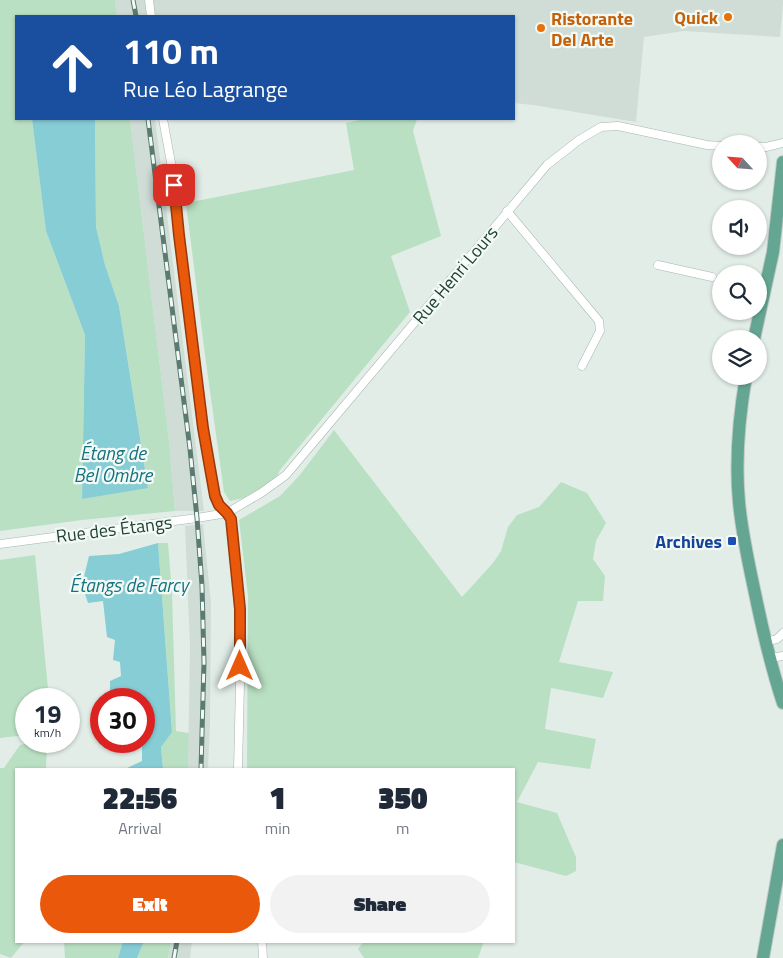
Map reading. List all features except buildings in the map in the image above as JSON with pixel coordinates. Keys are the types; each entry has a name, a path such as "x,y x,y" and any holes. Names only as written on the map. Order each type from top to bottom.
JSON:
{"main road":[{"path":"756,330 773,252 783,162"},
{"path":"745,385 739,425 738,499 741,524 766,642 783,703"},
{"path":"763,958 783,845"}],"street":[{"path":"149,0 151,15"},
{"path":"164,120 172,168 203,428 215,496 219,505 231,519 240,609 238,768"},
{"name":"Rue Henri Lours","path":"227,513 261,493 286,475 547,165 579,140 601,127 618,126 712,146"},
{"path":"768,147 783,143"},
{"path":"508,211 599,322 600,331 582,366"},
{"path":"658,265 712,277"},
{"name":"Rue des Étangs","path":"0,544 227,513"},
{"path":"766,642 777,639 783,633"},
{"path":"770,658 783,656"},
{"path":"262,943 263,958"}],"shaded area":[{"path":"115,0 783,0 780,37 684,31 644,37 636,122 515,103 515,15 117,15"},
{"path":"130,120 155,120 204,511 175,511 169,441"},
{"path":"203,524 211,603 208,768 188,768 190,646 185,526"},
{"path":"171,943 192,943 190,958 168,958"}],"green space":[{"path":"0,0 115,0 117,15 15,15 15,120 32,120 46,231 85,335 82,499 148,487 119,306 105,265 96,227 95,120 130,120 169,441 175,511 82,520 0,531"},
{"path":"360,120 417,120 413,131 441,236 391,256 410,312 277,476 249,497 230,501 224,492 186,203 354,170 346,123"},
{"path":"334,430 462,597 493,563 501,551 508,527 517,515 539,507 561,482 587,493 606,523 596,541 593,559 605,576 603,601 578,601 559,662 613,672 603,698 551,688 545,729 596,739 590,769 538,762 517,802 557,813 576,857 576,871 566,876 515,862 515,768 247,768 248,596 239,520 280,496 299,476"},
{"path":"158,543 168,543 172,592 176,731 189,733 188,768 163,768 161,747 172,731"},
{"path":"35,555 48,688 15,688 15,736 0,738 0,560"},
{"path":"15,752 47,753 46,768 15,768 15,943 23,943 11,958 0,954 0,768 4,768"},
{"path":"64,943 122,943 118,958 65,958"},
{"path":"143,943 171,943 168,958 137,958"},
{"path":"362,943 483,943 478,958 364,958 358,949"}],"water":[{"name":"Étang de Bel Ombre","path":"32,120 95,120 96,227 105,265 119,306 148,488 82,499 85,335 46,231"},
{"name":"Étangs de Farcy","path":"158,543 172,732 161,747 163,768 127,768 142,761 142,753 155,753 155,688 110,688 110,681 121,676 120,662 113,660 115,640 107,637 103,601 88,603 82,585 89,556 119,554"},
{"path":"122,943 143,943 137,958 118,958"}],"railway":[{"path":"133,0 136,15"},
{"path":"148,120 197,518 202,586 204,662 201,768"},
{"path":"174,958 177,943"}],"place":[{"name":"Quick","path":"728,17"},
{"name":"Ristorante Del Arte","path":"541,28"},
{"name":"Archives","path":"732,541"}],"route":[{"path":"174,185 203,428 215,496 219,505 231,519 240,609 240,666"}]}
